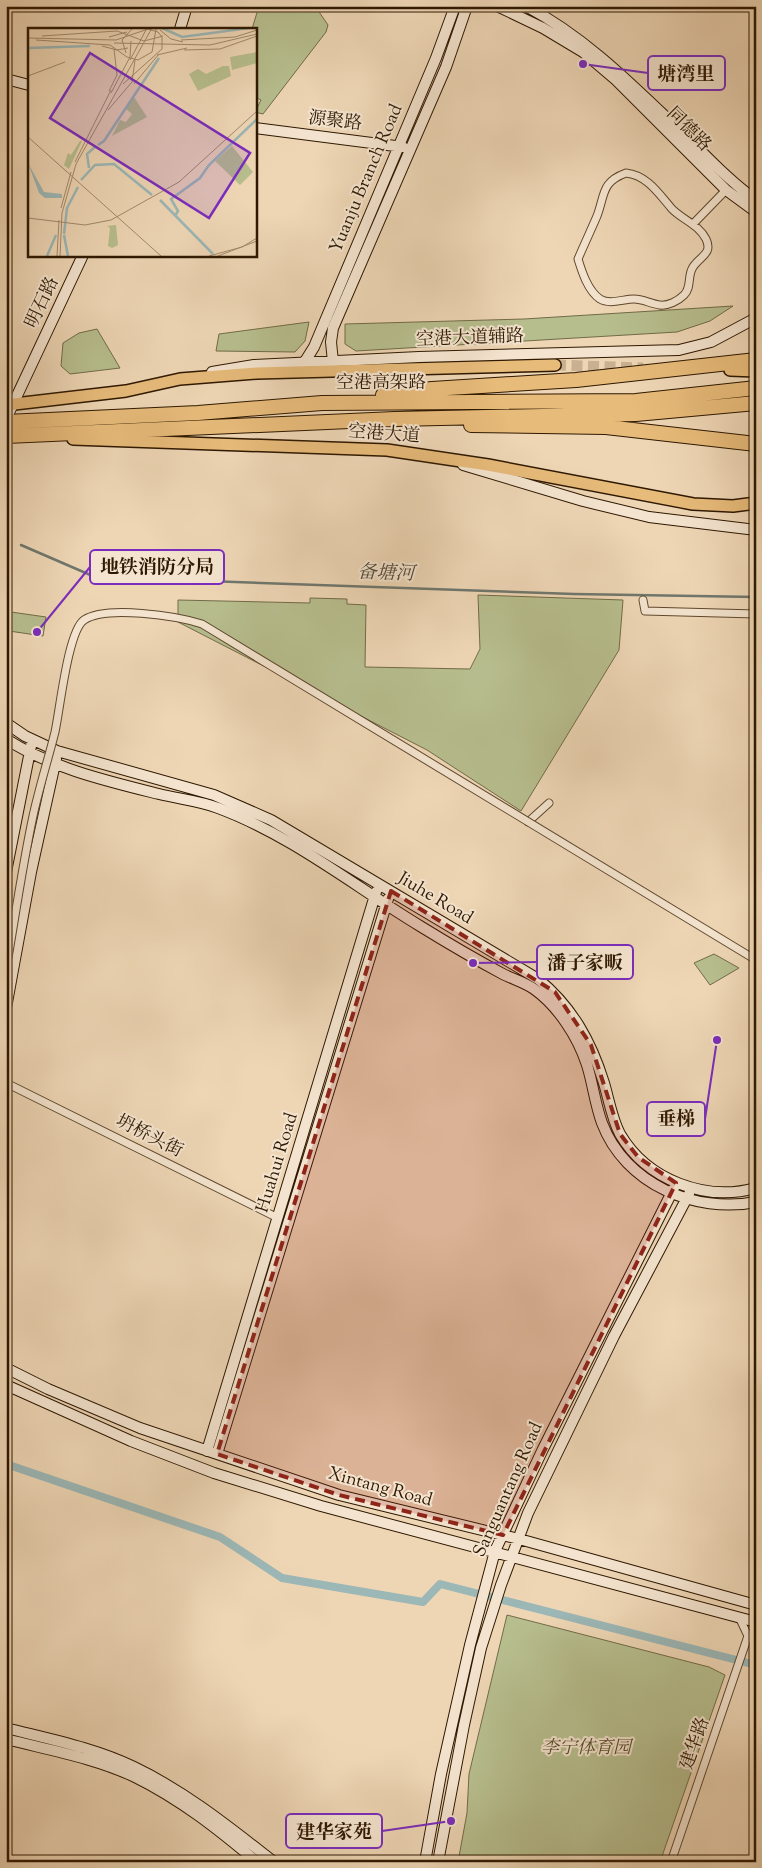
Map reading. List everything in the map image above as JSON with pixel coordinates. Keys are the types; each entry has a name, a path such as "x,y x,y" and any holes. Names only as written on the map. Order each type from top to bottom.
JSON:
{"highway":[{"path":"322,403 432,389 576,380 756,359"},
{"name":"空港高架路","path":"6,436 197,420 322,403 636,401 756,388"},
{"name":"空港高架路","path":"6,421 395,419 636,414 756,403"},
{"path":"395,419 493,427 606,427 756,444"}],"main road":[{"path":"10,405 126,392 180,379 258,373 555,365"},
{"path":"730,370 756,371"},
{"name":"空港大道","path":"6,442 62,438 388,450 425,455 693,504 733,506 756,503"}],"street":[{"path":"180,28 187,6"},
{"name":"Yuanju Branch Road","path":"304,363 314,347 436,58 455,6"},
{"name":"Yuanju Branch Road","path":"333,362 331,342 333,328 446,67 467,6"},
{"name":"同德路","path":"497,6 543,28 583,52 616,80 726,190 756,212"},
{"name":"同德路","path":"526,6 578,37 619,71 723,172 756,200"},
{"path":"6,79 28,85"},
{"name":"源聚路","path":"256,128 411,148"},
{"path":"626,173 636,174 648,182 683,219 693,224 706,239 708,249 707,254 693,266 689,287 678,300 660,305 634,299 602,300 585,279 578,259 597,216 601,195 615,177 626,173"},
{"path":"693,224 726,190"},
{"name":"明石路","path":"6,421 10,405 83,256"},
{"name":"空港大道辅路","path":"180,379 254,365 505,353 679,350 711,342 756,318"},
{"path":"425,455 583,501 640,514 756,530"},
{"path":"643,600 645,611 756,614"},
{"path":"6,973 33,816 55,732 73,637 82,621 94,614 122,612 191,620 202,624 756,960"},
{"name":"Jiuhe Road","path":"6,723 33,740 57,751 214,795 272,820 538,979 555,992 580,1025 591,1044 620,1134 638,1157 676,1183 692,1189 733,1192 756,1188"},
{"name":"Jiuhe Road","path":"6,738 55,764 158,794 219,808 272,834 490,967 523,983 544,998 574,1035 586,1063 596,1105 610,1139 635,1169 649,1181 671,1194 686,1200 717,1205 756,1202"},
{"path":"6,872 33,740"},
{"path":"6,1008 31,872 57,751"},
{"path":"528,822 549,803"},
{"name":"Huahui Road","path":"212,1453 278,1218 379,884"},
{"name":"Huahui Road","path":"212,1453 391,891"},
{"name":"坍桥头街","path":"6,1083 278,1218"},
{"name":"Sanguantang Road","path":"425,1862 441,1774 495,1551 676,1183"},
{"name":"Sanguantang Road","path":"438,1862 481,1648 501,1585 528,1513 577,1411 692,1189"},
{"name":"Xintang Road","path":"6,1368 48,1390 140,1428 339,1495 443,1522 519,1539 756,1605"},
{"name":"Xintang Road","path":"6,1385 130,1441 214,1473 321,1506 756,1622"},
{"path":"739,1617 748,1636 756,1633"},
{"name":"建华路","path":"671,1862 748,1636"},
{"path":"6,1728 98,1754 134,1767 190,1798 274,1862"},
{"path":"6,1739 98,1764 135,1777 204,1818 257,1862"}],"highlighted area":[{"path":"391,891 555,992 591,1045 620,1134 638,1157 676,1183 503,1535 339,1495 217,1454"}],"green space":[{"path":"259,6 315,6 328,25 326,32 263,114 256,112 261,100 256,98 256,28 252,28"},
{"path":"733,306 710,321 677,332 356,351 345,344 345,324 524,319"},
{"path":"309,322 305,341 295,352 216,351 219,334"},
{"path":"97,329 120,368 70,374 61,366 63,343 79,333"},
{"path":"478,595 623,600 619,650 521,811 427,750 178,622 178,600 310,603 310,598 347,599 347,604 366,605 365,667 470,669 480,649"},
{"path":"11,612 46,617 43,636 9,631"},
{"path":"714,954 739,968 710,985 694,963"},
{"name":"李宁体育园","path":"507,1615 709,1667 725,1675 660,1862 458,1862 467,1813 469,1774"}],"waterway":[{"name":"备塘河","path":"21,545 95,577 574,594 756,597"},
{"path":"6,1464 220,1537 282,1578 423,1602 440,1584 756,1665"}],"tunnel":[{"path":"555,365 643,368"}],"place":[{"name":"塘湾里","path":"583,64"},
{"name":"地铁消防分局","path":"37,632"},
{"name":"潘子家畈","path":"473,963"},
{"name":"垂梯","path":"717,1040"},
{"name":"建华家苑","path":"451,1821"}]}
